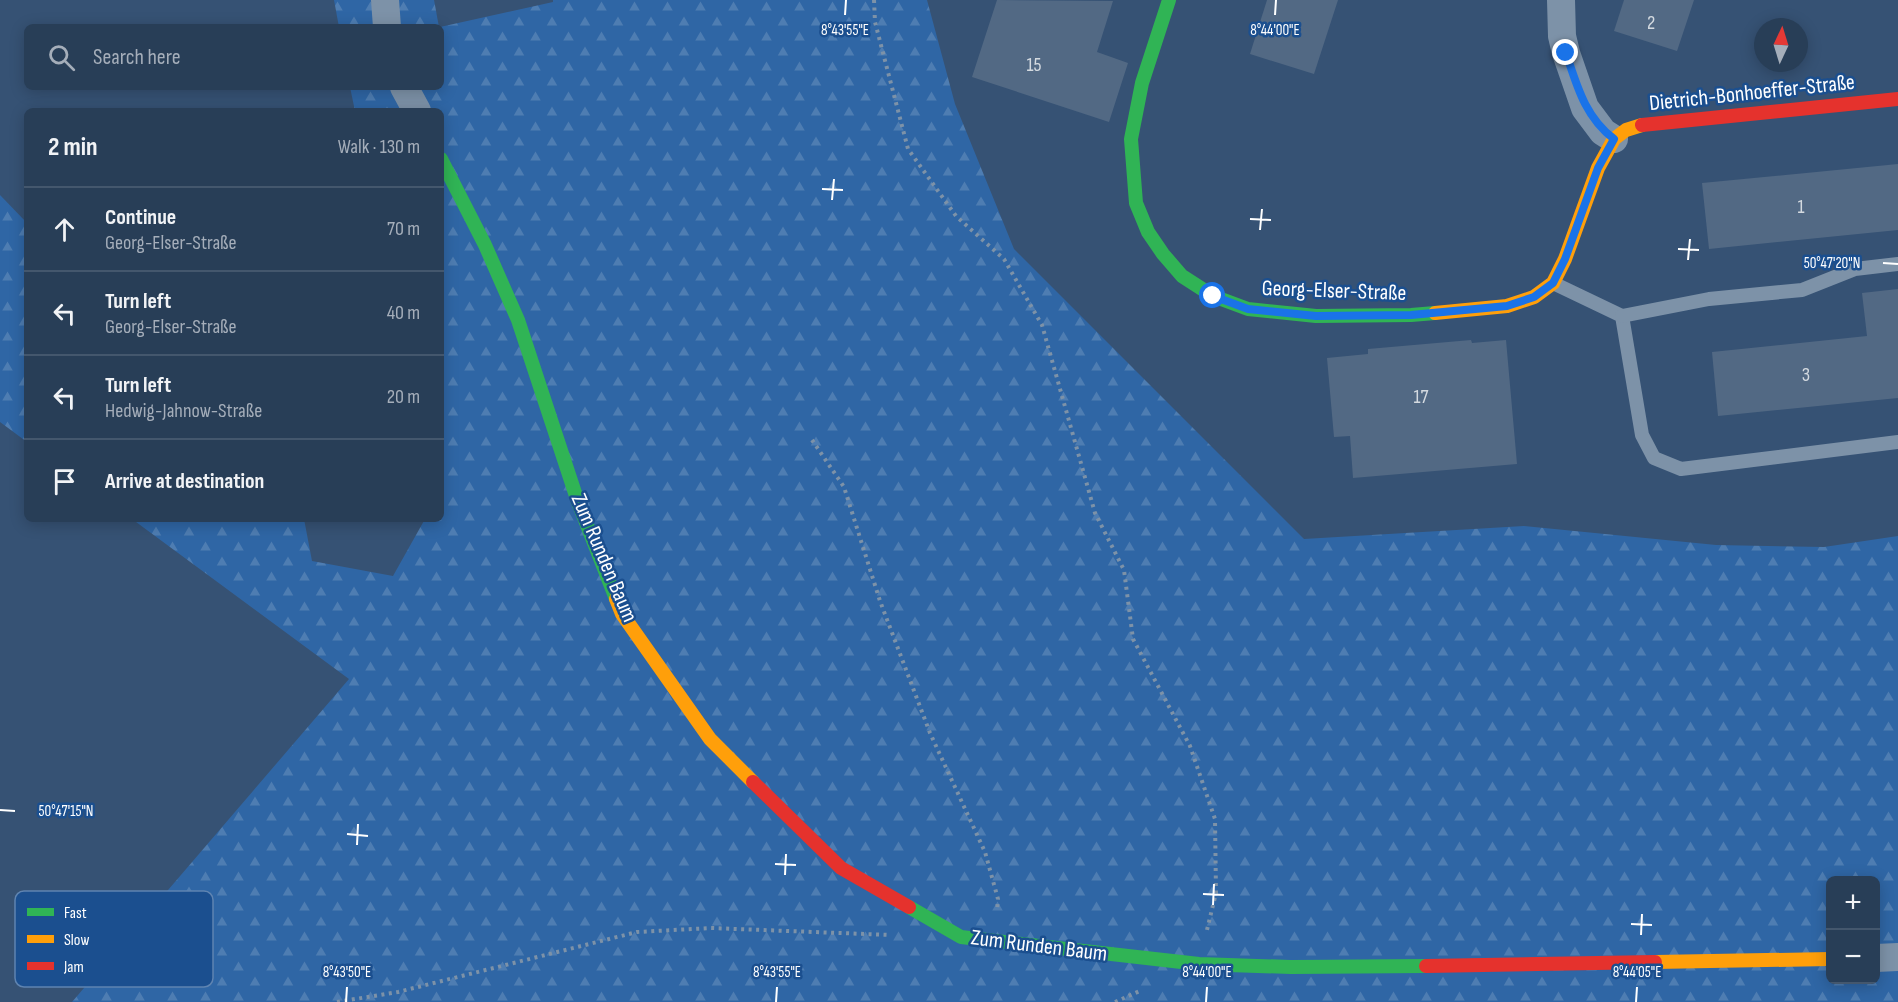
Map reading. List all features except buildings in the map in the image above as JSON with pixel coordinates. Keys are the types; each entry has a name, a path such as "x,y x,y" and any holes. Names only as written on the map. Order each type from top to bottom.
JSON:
{"street":[{"path":"385,0 387,24"},
{"name":"Georg-Elser-Straße","path":"1169,0 1142,83 1131,139 1132,180 1136,204 1148,232 1182,276 1213,296 1248,309 1316,316 1411,315 1507,306 1534,297 1553,283"},
{"path":"1553,283 1565,259 1598,168 1614,139 1604,132 1585,108 1562,36 1561,0"},
{"path":"406,90 415,108"},
{"name":"Dietrich-Bonhoeffer-Straße","path":"1614,139 1626,130 1645,124 1898,99"},
{"name":"Zum Runden Baum","path":"444,165 485,245 518,320 578,502 622,614 710,739 841,868 961,937 1199,964 1292,967 1826,959"},
{"path":"1880,958 1898,957"}],"lane":[{"path":"1553,283 1622,316 1709,299 1802,290 1855,269 1898,264"},
{"path":"1622,316 1642,435 1654,458 1681,469 1898,442"}],"path":[{"path":"874,0 875,22 908,149 956,216 1004,259 1042,325 1095,513 1124,570 1133,639 1190,746 1215,819 1216,893 1199,964"},
{"path":"812,440 844,487 880,601 930,733 985,852 998,899 996,942"},
{"path":"337,1002 398,992 637,932 711,928 901,935"}],"green space":[{"path":"334,0 434,0 438,24 338,24"},
{"path":"553,0 927,0 955,104 1014,249 1304,539 1524,526 1716,545 1824,547 1898,536 1898,1002 72,1002 85,987 213,987 213,891 167,891 349,679 136,522 305,522 312,561 393,576 423,522 444,522 444,108 354,108 351,90 444,90 444,26 553,2"},
{"path":"0,195 24,220 24,440 0,422"}],"traffic: fast":[{"path":"1169,0 1142,83 1131,139 1136,203 1148,232 1163,254 1182,276 1213,296 1248,309 1316,316 1435,313"},
{"path":"444,165 485,245 518,320 578,502 616,599"},
{"path":"909,907 961,937 1199,964 1291,967 1426,966"}],"traffic: slow":[{"path":"1435,313 1507,306 1534,297 1553,283 1565,259 1598,168 1614,139 1626,130 1642,125"},
{"path":"616,599 622,614 710,739 753,782"},
{"path":"1655,962 1826,959"}],"traffic: jam":[{"path":"1642,125 1898,99"},
{"path":"753,782 841,868 909,907"},
{"path":"1426,966 1655,962"}],"route":[{"path":"1213,296 1248,309 1316,316 1411,315 1507,306 1534,297 1553,283 1565,259 1598,168 1614,139 1604,132 1585,108 1566,53"}]}
